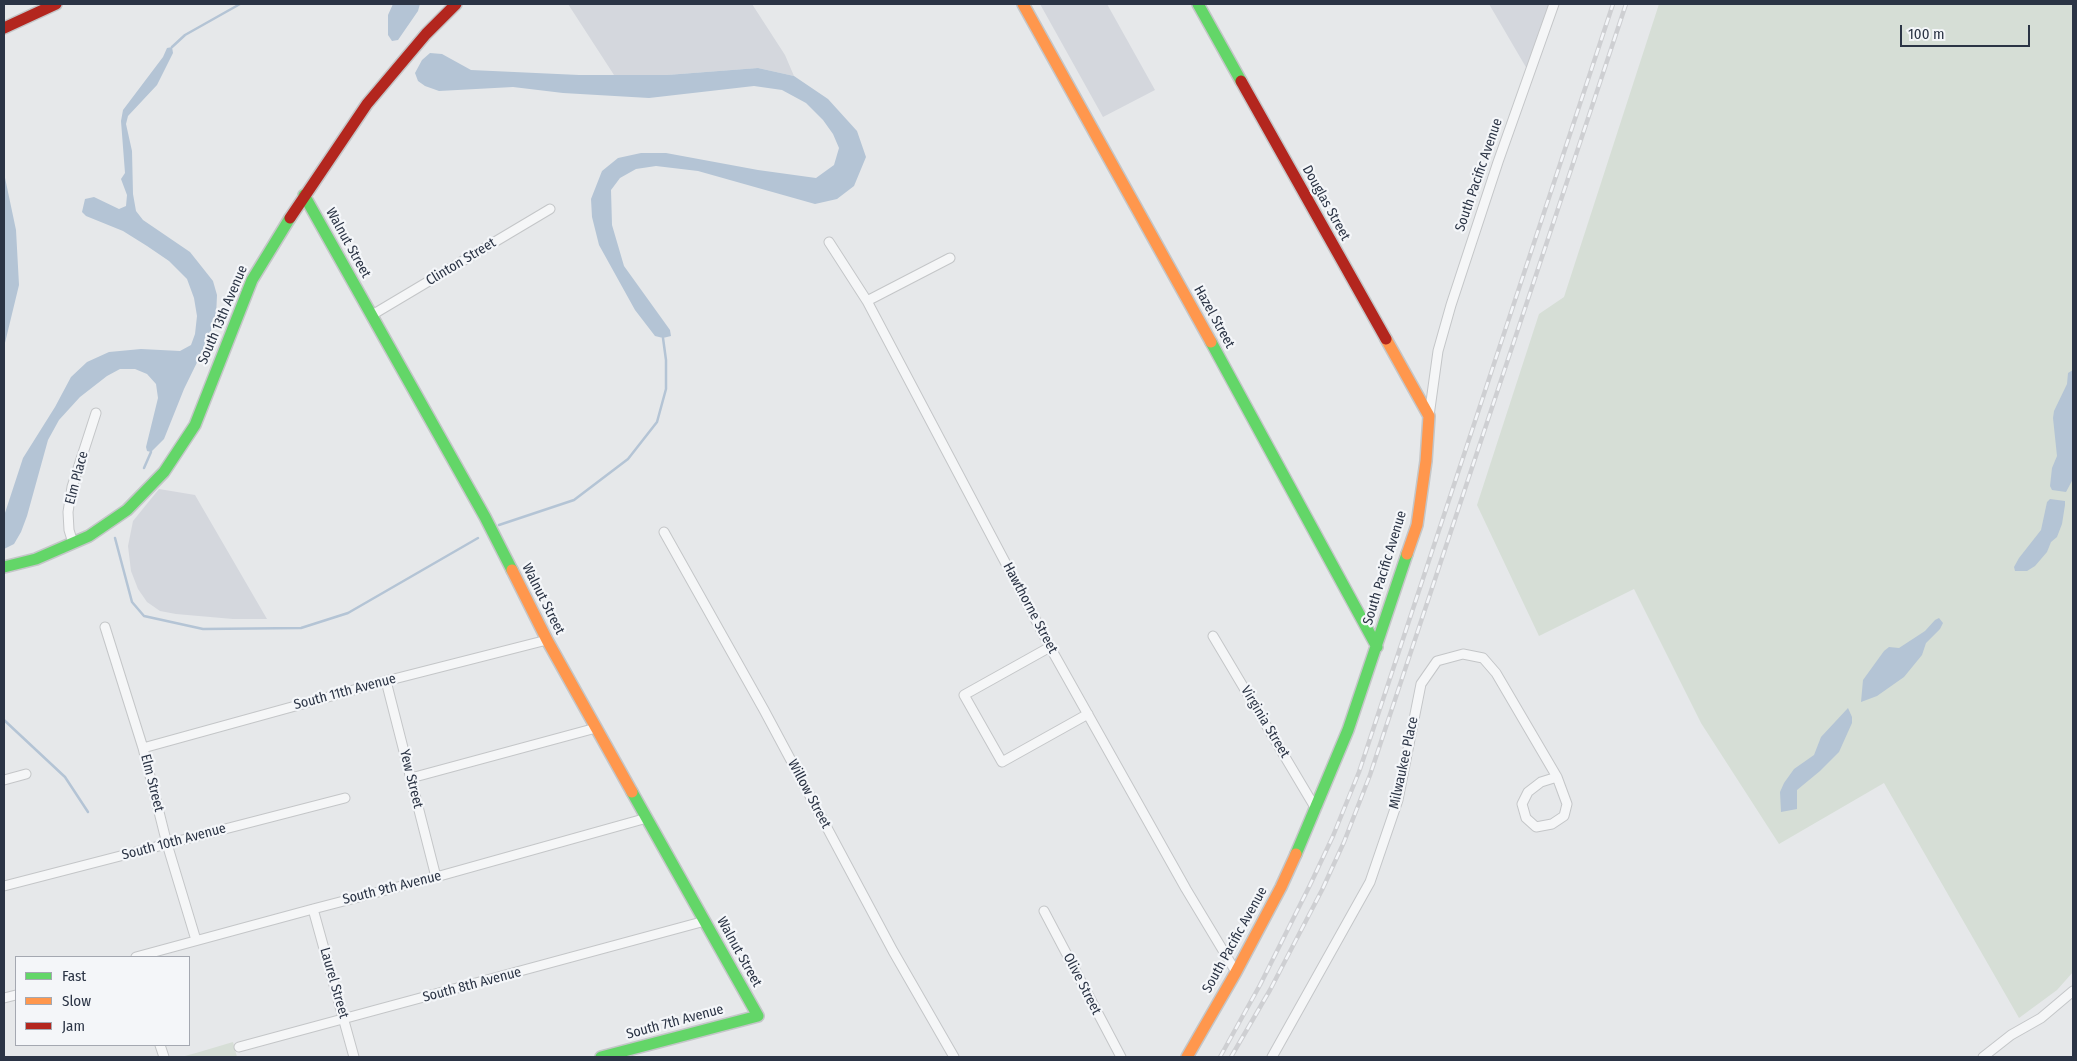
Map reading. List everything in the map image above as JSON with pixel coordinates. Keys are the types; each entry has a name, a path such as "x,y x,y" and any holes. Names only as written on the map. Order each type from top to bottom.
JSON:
{"main road":[{"path":"4,28 56,4"},
{"name":"South 13th Avenue","path":"4,567 36,559 89,536 127,510 164,472 194,425 252,280 304,195 367,104 426,34 456,4"},
{"name":"Hazel Street","path":"1023,4 1164,256 1377,647"},
{"name":"Douglas Street","path":"1198,4 1429,416"},
{"name":"Walnut Street","path":"304,195 484,517 596,728 758,1016"},
{"name":"South Pacific Avenue","path":"1187,1057 1236,972 1281,887 1316,810 1348,730 1417,525 1426,461 1429,416"},
{"name":"South 7th Avenue","path":"600,1057 758,1016"}],"street":[{"name":"South Pacific Avenue","path":"1429,416 1438,351 1451,305 1498,162 1554,4"},
{"name":"Clinton Street","path":"372,315 550,209"},
{"name":"Hawthorne Street","path":"830,242 867,301 1050,647 1186,889 1236,972"},
{"path":"867,301 950,258"},
{"name":"Elm Place","path":"73,543 68,530 68,512 72,488 96,413"},
{"name":"Willow Street","path":"664,532 764,710 893,951 954,1057"},
{"name":"Elm Street","path":"105,627 143,748 196,940"},
{"name":"Virginia Street","path":"1213,636 1316,810"},
{"name":"South 11th Avenue","path":"143,748 386,681 548,640"},
{"path":"1050,647 964,695 1002,762 1088,714"},
{"name":"Milwaukee Place","path":"1272,1057 1370,882 1398,800 1421,684 1437,661 1463,654 1483,658 1496,674 1556,777"},
{"name":"Yew Street","path":"386,681 436,877"},
{"path":"411,778 596,728"},
{"path":"4,780 26,774"},
{"path":"1556,777 1567,804 1564,816 1552,824 1536,827 1526,818 1522,804 1528,792 1541,782 1556,777"},
{"name":"South 10th Avenue","path":"4,886 345,798"},
{"name":"South 9th Avenue","path":"140,956 313,908 436,877 647,818"},
{"name":"Laurel Street","path":"313,908 354,1057"},
{"name":"Olive Street","path":"1044,911 1121,1057"},
{"name":"South 8th Avenue","path":"239,1047 704,921"},
{"path":"1983,1057 2011,1035 2041,1018 2073,991"}],"shaded area":[{"path":"568,4 752,4 785,55 794,76 758,68 667,75 614,75"},
{"path":"1040,4 1107,4 1155,90 1103,117"},
{"path":"1489,4 1550,4 1527,69"},
{"path":"1659,4 2073,4 2073,972 2057,990 2019,1018 1884,783 1779,844 1701,723 1634,589 1539,636 1477,505 1539,314 1564,297"},
{"path":"159,489 195,495 267,619 233,619 176,614 160,611 147,602 138,589 131,571 128,546 133,521"},
{"path":"233,1042 237,1057 181,1057 196,1053"}],"water":[{"path":"393,4 420,4 418,11 398,40 392,41 388,35 388,15"},
{"path":"172,47 173,53 157,85 128,116 126,124 132,151 133,194 136,211 143,220 190,252 213,281 217,295 216,317 164,439 151,452 147,451 146,447 158,398 156,384 147,374 135,369 120,369 107,376 80,397 59,420 48,440 21,532 14,544 4,549 4,516 23,458 55,407 71,377 87,362 109,352 141,349 180,351 191,345 195,334 197,316 194,298 187,279 169,261 147,246 123,231 86,216 82,212 85,199 94,197 119,209 126,206 127,195 121,179 125,173 121,121 123,110 163,57 167,48"},
{"path":"430,53 442,54 471,70 579,75 667,75 758,68 794,76 828,99 857,131 866,157 854,186 837,199 815,204 698,171 656,166 636,169 620,178 611,190 612,225 624,266 670,330 671,336 663,338 655,336 635,310 599,245 592,217 591,199 602,171 618,158 641,153 666,153 758,170 816,178 834,165 839,148 833,134 823,120 806,103 782,90 754,86 649,98 563,93 513,87 439,91 425,86 418,81 415,73 422,60"},
{"path":"4,173 16,230 19,285 4,347"},
{"path":"2073,370 2073,479 2066,492 2052,490 2050,486 2052,468 2057,456 2053,418 2054,411 2067,384 2068,373"},
{"path":"2050,499 2065,501 2062,524 2057,537 2051,542 2047,552 2035,566 2027,571 2015,571 2014,567 2019,558 2041,530 2047,502"},
{"path":"1939,618 1943,623 1940,629 1926,643 1922,655 1904,677 1877,696 1861,702 1863,680 1884,651 1889,647 1899,648 1925,631"},
{"path":"1848,708 1852,717 1852,723 1839,752 1797,790 1797,809 1781,812 1780,792 1784,783 1794,769 1814,755 1821,737"}],"waterway":[{"path":"172,47 185,35 240,4"},
{"path":"499,525 574,500 628,459 657,422 666,389 666,360 663,338"},
{"path":"144,468 151,452"},
{"path":"115,538 132,602 144,616 203,629 301,628 348,613 478,538"},
{"path":"4,720 65,777 88,812"}],"railway":[{"path":"1220,1057 1260,985 1310,885 1333,836 1359,772 1613,4"},
{"path":"1231,1057 1270,990 1322,890 1344,842 1370,775 1626,4"}],"traffic: fast":[{"path":"1198,4 1241,81"},
{"path":"304,195 485,517 512,570"},
{"path":"4,567 36,559 89,536 127,510 164,472 195,425 252,280 290,218"},
{"path":"1211,342 1377,647"},
{"path":"1296,854 1348,730 1407,554"},
{"path":"601,1057 758,1016 632,792"}],"traffic: slow":[{"path":"1023,4 1211,342"},
{"path":"1386,339 1429,416 1426,461 1417,525 1407,554"},
{"path":"512,570 547,640 632,792"},
{"path":"1187,1057 1236,972 1281,887 1296,854"}],"traffic: jam":[{"path":"4,28 56,4"},
{"path":"290,218 367,104 426,34 456,4"},
{"path":"1241,81 1386,339"}]}
